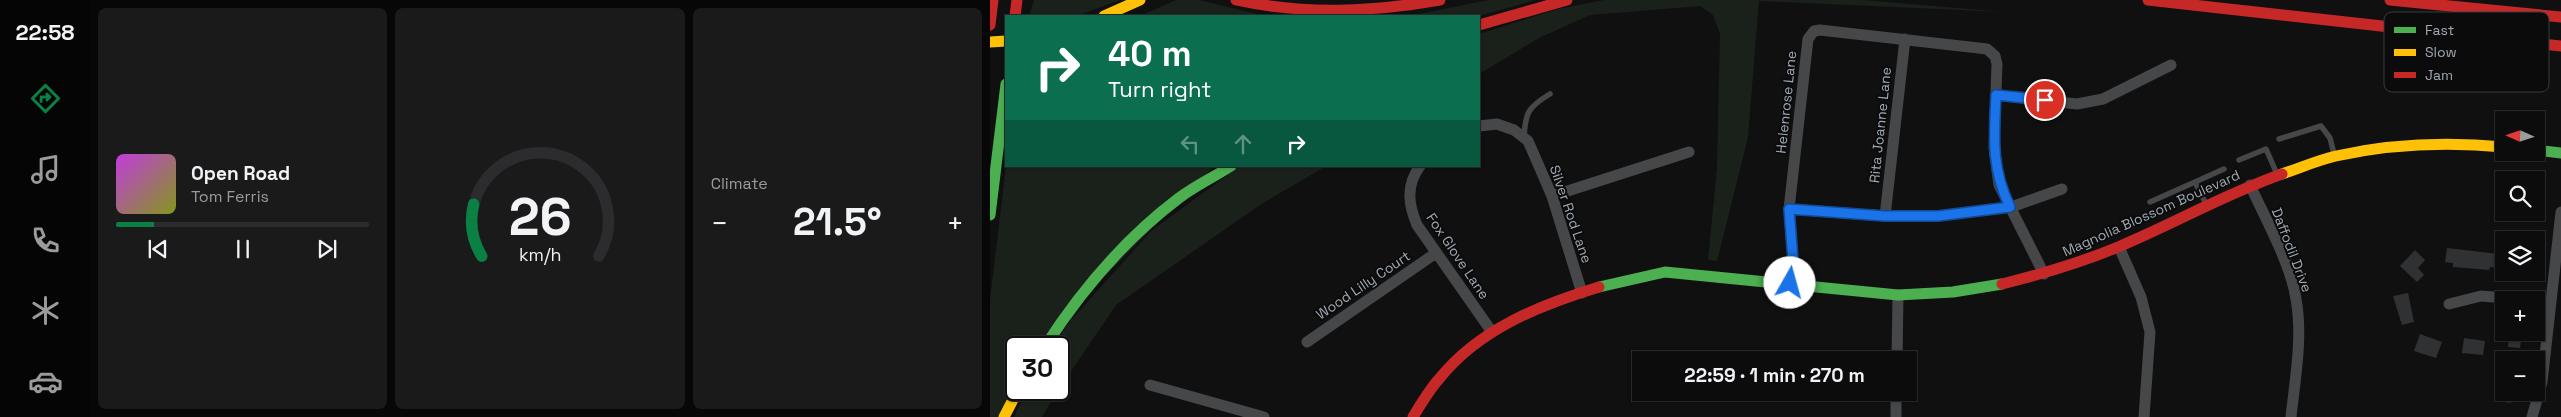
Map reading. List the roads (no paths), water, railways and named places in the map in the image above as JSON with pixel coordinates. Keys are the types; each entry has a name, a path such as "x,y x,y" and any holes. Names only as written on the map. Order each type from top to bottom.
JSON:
{"main road":[{"path":"990,25 993,0"},
{"path":"1015,15 1017,0"},
{"path":"1106,15 1140,0"},
{"path":"1236,0 1291,8 1335,10 1384,10 1440,0"},
{"path":"1480,25 1567,0"},
{"path":"2148,0 2384,26"},
{"path":"2390,0 2511,12"},
{"path":"990,42 1005,41"},
{"path":"990,215 1005,92"},
{"name":"Magnolia Blossom Boulevard","path":"1415,416 1439,378 1484,336 1548,303 1612,283 1665,272 1718,275 1898,295 1953,292 1991,287 2070,266 2118,247 2250,185 2277,174 2334,156 2372,149 2473,144 2495,146"},
{"path":"2545,151 2561,153"},
{"path":"1052,336 1074,304 1126,248 1174,202 1229,167"},
{"path":"1004,417 1012,401"}],"street":[{"name":"Helenrose Lane","path":"1790,283 1793,260 1789,209 1808,39 1810,34 1820,30 1905,38 1987,49 1995,56 1997,64 1994,148 1999,185 2030,242 2044,274"},
{"name":"Rita Joanne Lane","path":"1885,216 1905,38"},
{"path":"1996,95 2077,104 2103,99 2171,64"},
{"path":"1480,126 1497,124 1514,130 1524,138"},
{"name":"Silver Rod Lane","path":"1524,138 1528,142 1552,196 1582,293"},
{"path":"1552,196 1689,152"},
{"name":"Fox Glove Lane","path":"1419,167 1412,178 1409,207 1417,225 1492,332"},
{"name":"Daffodil Drive","path":"2250,185 2285,264 2296,298 2298,349 2291,417"},
{"path":"1789,209 1885,216 1938,216 2010,207 2062,189"},
{"path":"2532,417 2542,382 2561,212"},
{"path":"2118,247 2141,297 2150,332 2144,417"},
{"name":"Wood Lilly Court","path":"1307,342 1436,253"},
{"path":"1897,351 1898,295"},
{"path":"2449,304 2482,296 2495,297"},
{"path":"2545,301 2551,302"},
{"path":"1150,385 1264,417"},
{"path":"1896,401 1896,417"}],"lane":[{"path":"1524,138 1525,117 1529,110 1550,94"},
{"path":"2279,139 2322,126 2330,138 2334,156"},
{"path":"2239,160 2266,149 2277,174"},
{"path":"2150,202 2224,169"},
{"path":"2195,182 2206,206"}]}
